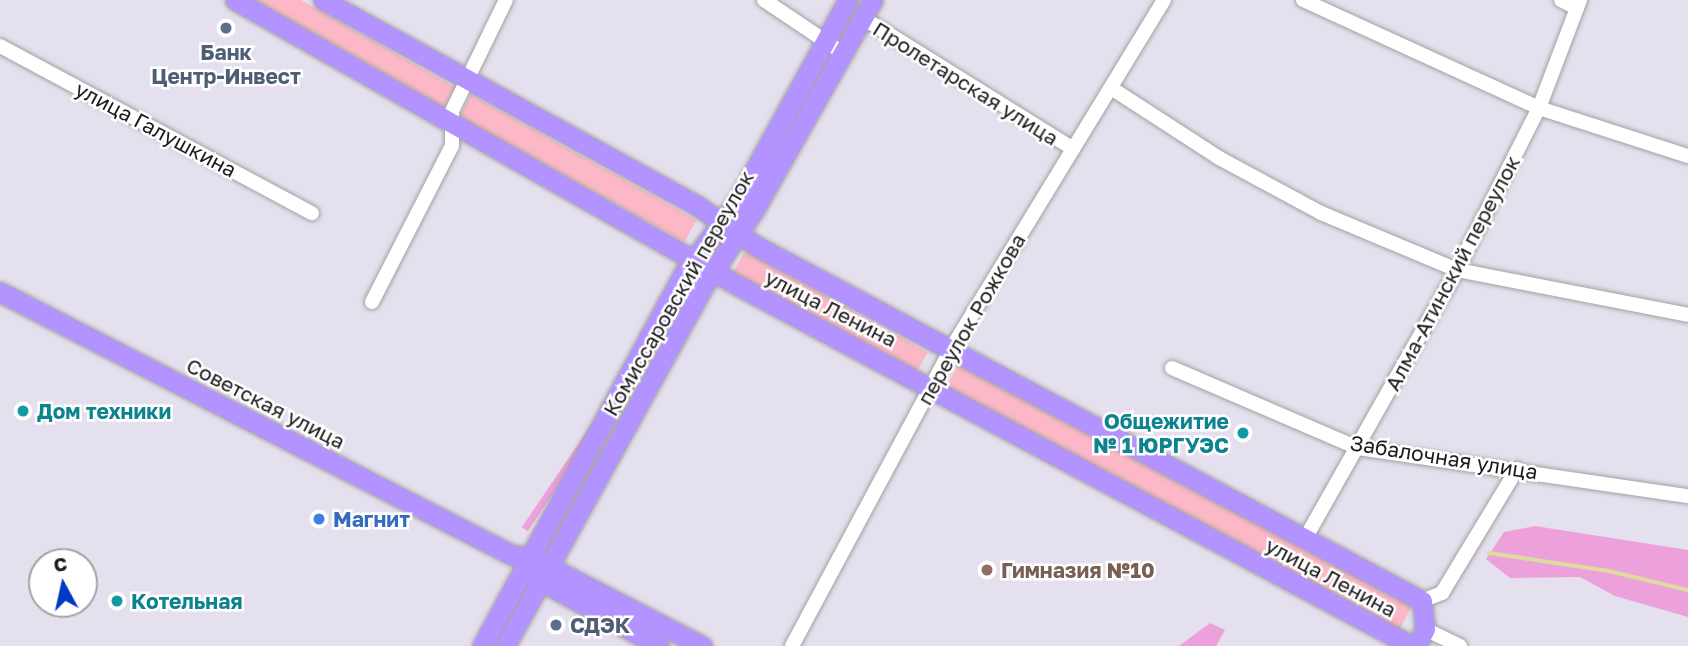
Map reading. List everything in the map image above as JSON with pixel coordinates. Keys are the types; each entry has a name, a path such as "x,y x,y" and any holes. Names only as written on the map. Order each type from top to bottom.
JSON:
{"main road":[{"name":"улица Ленина","path":"235,0 693,261 1418,640 1422,601 951,349 323,0"},
{"name":"Комиссаровский переулок","path":"505,646 530,566 693,261 720,220 738,200 848,0"},
{"name":"Комиссаровский переулок","path":"482,646 736,231 754,210 873,0"},
{"name":"Советская улица","path":"0,292 530,566 702,646"},
{"name":"Советская улица","path":"530,566 659,646"}],"street":[{"path":"372,302 452,146 452,111 506,0"},
{"name":"Пролетарская улица","path":"764,0 824,43 843,53"},
{"name":"переулок Рожкова","path":"792,646 951,349 1070,148 1111,88 1164,0"},
{"path":"1303,0 1539,108 1688,156"},
{"path":"1561,0 1578,4"},
{"name":"Алма-Атинский переулок","path":"1306,537 1457,270 1539,108 1578,4"},
{"name":"Пролетарская улица","path":"863,18 1070,148"},
{"name":"улица Галушкина","path":"0,46 312,213"},
{"path":"1111,88 1219,159 1321,213 1457,270 1688,315"},
{"name":"Забалочная улица","path":"1172,368 1358,448 1688,496"},
{"path":"1422,601 1442,593 1517,470"},
{"name":"улица Ленина","path":"1418,640 1460,646"}],"shaded area":[{"path":"254,0 301,0 456,88 444,108"},
{"path":"471,95 697,220 685,242 459,117"},
{"path":"745,251 928,352 916,374 733,273"},
{"path":"688,281 694,285 528,531 522,527"},
{"path":"958,365 1412,606 1399,630 945,389"},
{"path":"1535,526 1688,550 1688,617 1615,596 1580,577 1510,578 1486,559 1504,532"},
{"path":"1210,623 1225,630 1216,646 1179,646"}],"waterway":[{"path":"1489,553 1609,571 1688,590"}],"place":[{"name":"Банк Центр-Инвест","path":"226,28"},
{"name":"Дом техники","path":"23,411"},
{"name":"Общежитие № 1 ЮРГУЭС","path":"1243,433"},
{"name":"Магнит","path":"319,519"},
{"name":"Гимназия №10","path":"987,570"},
{"name":"Котельная","path":"117,601"},
{"name":"СДЭК","path":"556,625"}]}
